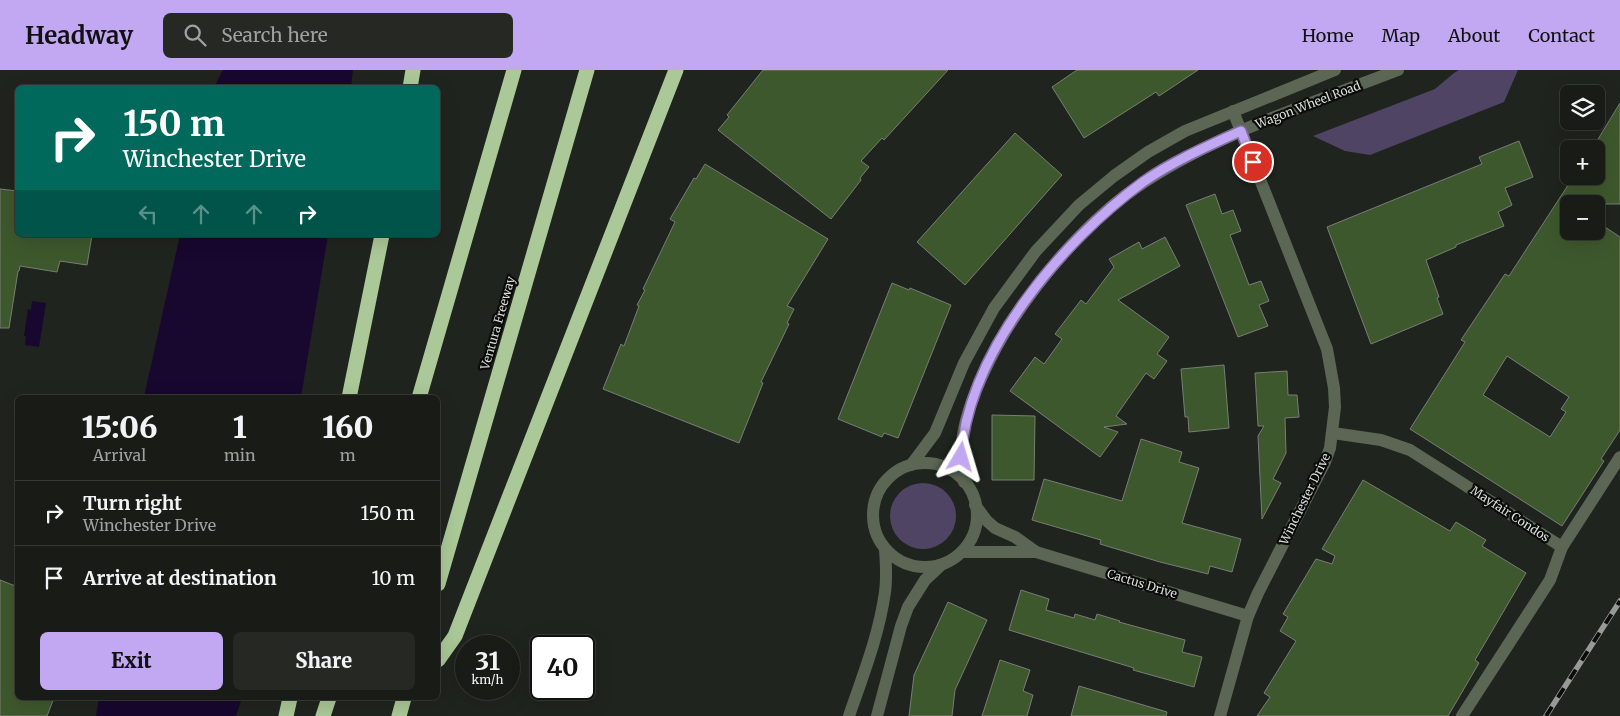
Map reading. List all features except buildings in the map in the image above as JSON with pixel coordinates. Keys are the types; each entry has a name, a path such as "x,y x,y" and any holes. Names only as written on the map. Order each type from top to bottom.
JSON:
{"highway":[{"path":"410,85 413,70"},
{"path":"420,395 514,70"},
{"name":"Ventura Freeway","path":"440,577 587,70"},
{"path":"440,657 455,636 676,70"},
{"path":"350,395 382,237"},
{"path":"286,716 290,700"},
{"path":"323,716 328,700"}],"street":[{"name":"Wagon Wheel Road","path":"911,465 936,433 964,363 994,308 1021,270 1052,233 1080,205 1102,185 1141,157 1185,131 1335,70"},
{"name":"Wagon Wheel Road","path":"964,482 961,457 962,441 974,396 996,346 1014,317 1038,285 1084,232 1144,181 1193,153 1241,131 1398,70"},
{"name":"Winchester Drive","path":"1220,716 1248,616 1325,462 1333,433 1335,408 1334,388 1327,349 1233,111"},
{"name":"Mayfair Condos","path":"1333,433 1382,440 1410,450 1562,547 1550,580 1462,716"},
{"path":"1562,547 1620,457"},
{"path":"926,463 940,466 953,472 964,482 976,504 976,522 971,538 962,552 942,564 927,567 911,566 897,559 885,549 878,538 874,525 873,508 878,493 887,479 898,470 911,465 926,463"},
{"name":"Cactus Drive","path":"976,504 987,521 995,528 1015,537 1036,552"},
{"path":"849,716 874,646 880,619 886,583 885,549"},
{"name":"Cactus Drive","path":"962,552 1036,552 1248,616"},
{"path":"877,716 901,626 908,607 925,580 942,564"}],"shaded area":[{"path":"223,70 353,70 351,85 215,85"},
{"path":"1459,70 1518,70 1504,102 1370,155 1345,151 1313,136 1435,89"},
{"path":"180,237 328,237 301,395 144,395"},
{"path":"32,301 46,303 39,347 25,345 26,336 24,336 28,309 31,310"},
{"path":"923,483 936,485 946,493 954,503 956,516 954,529 946,539 936,547 923,549 910,547 900,539 892,529 890,516 892,503 900,493 910,485"},
{"path":"99,700 241,700 236,716 96,716"}],"railway":[{"path":"1546,716 1620,601"}],"route":[{"path":"961,457 962,441 974,396 996,346 1014,317 1038,285 1084,232 1144,181 1193,153 1241,131 1253,162"}]}
